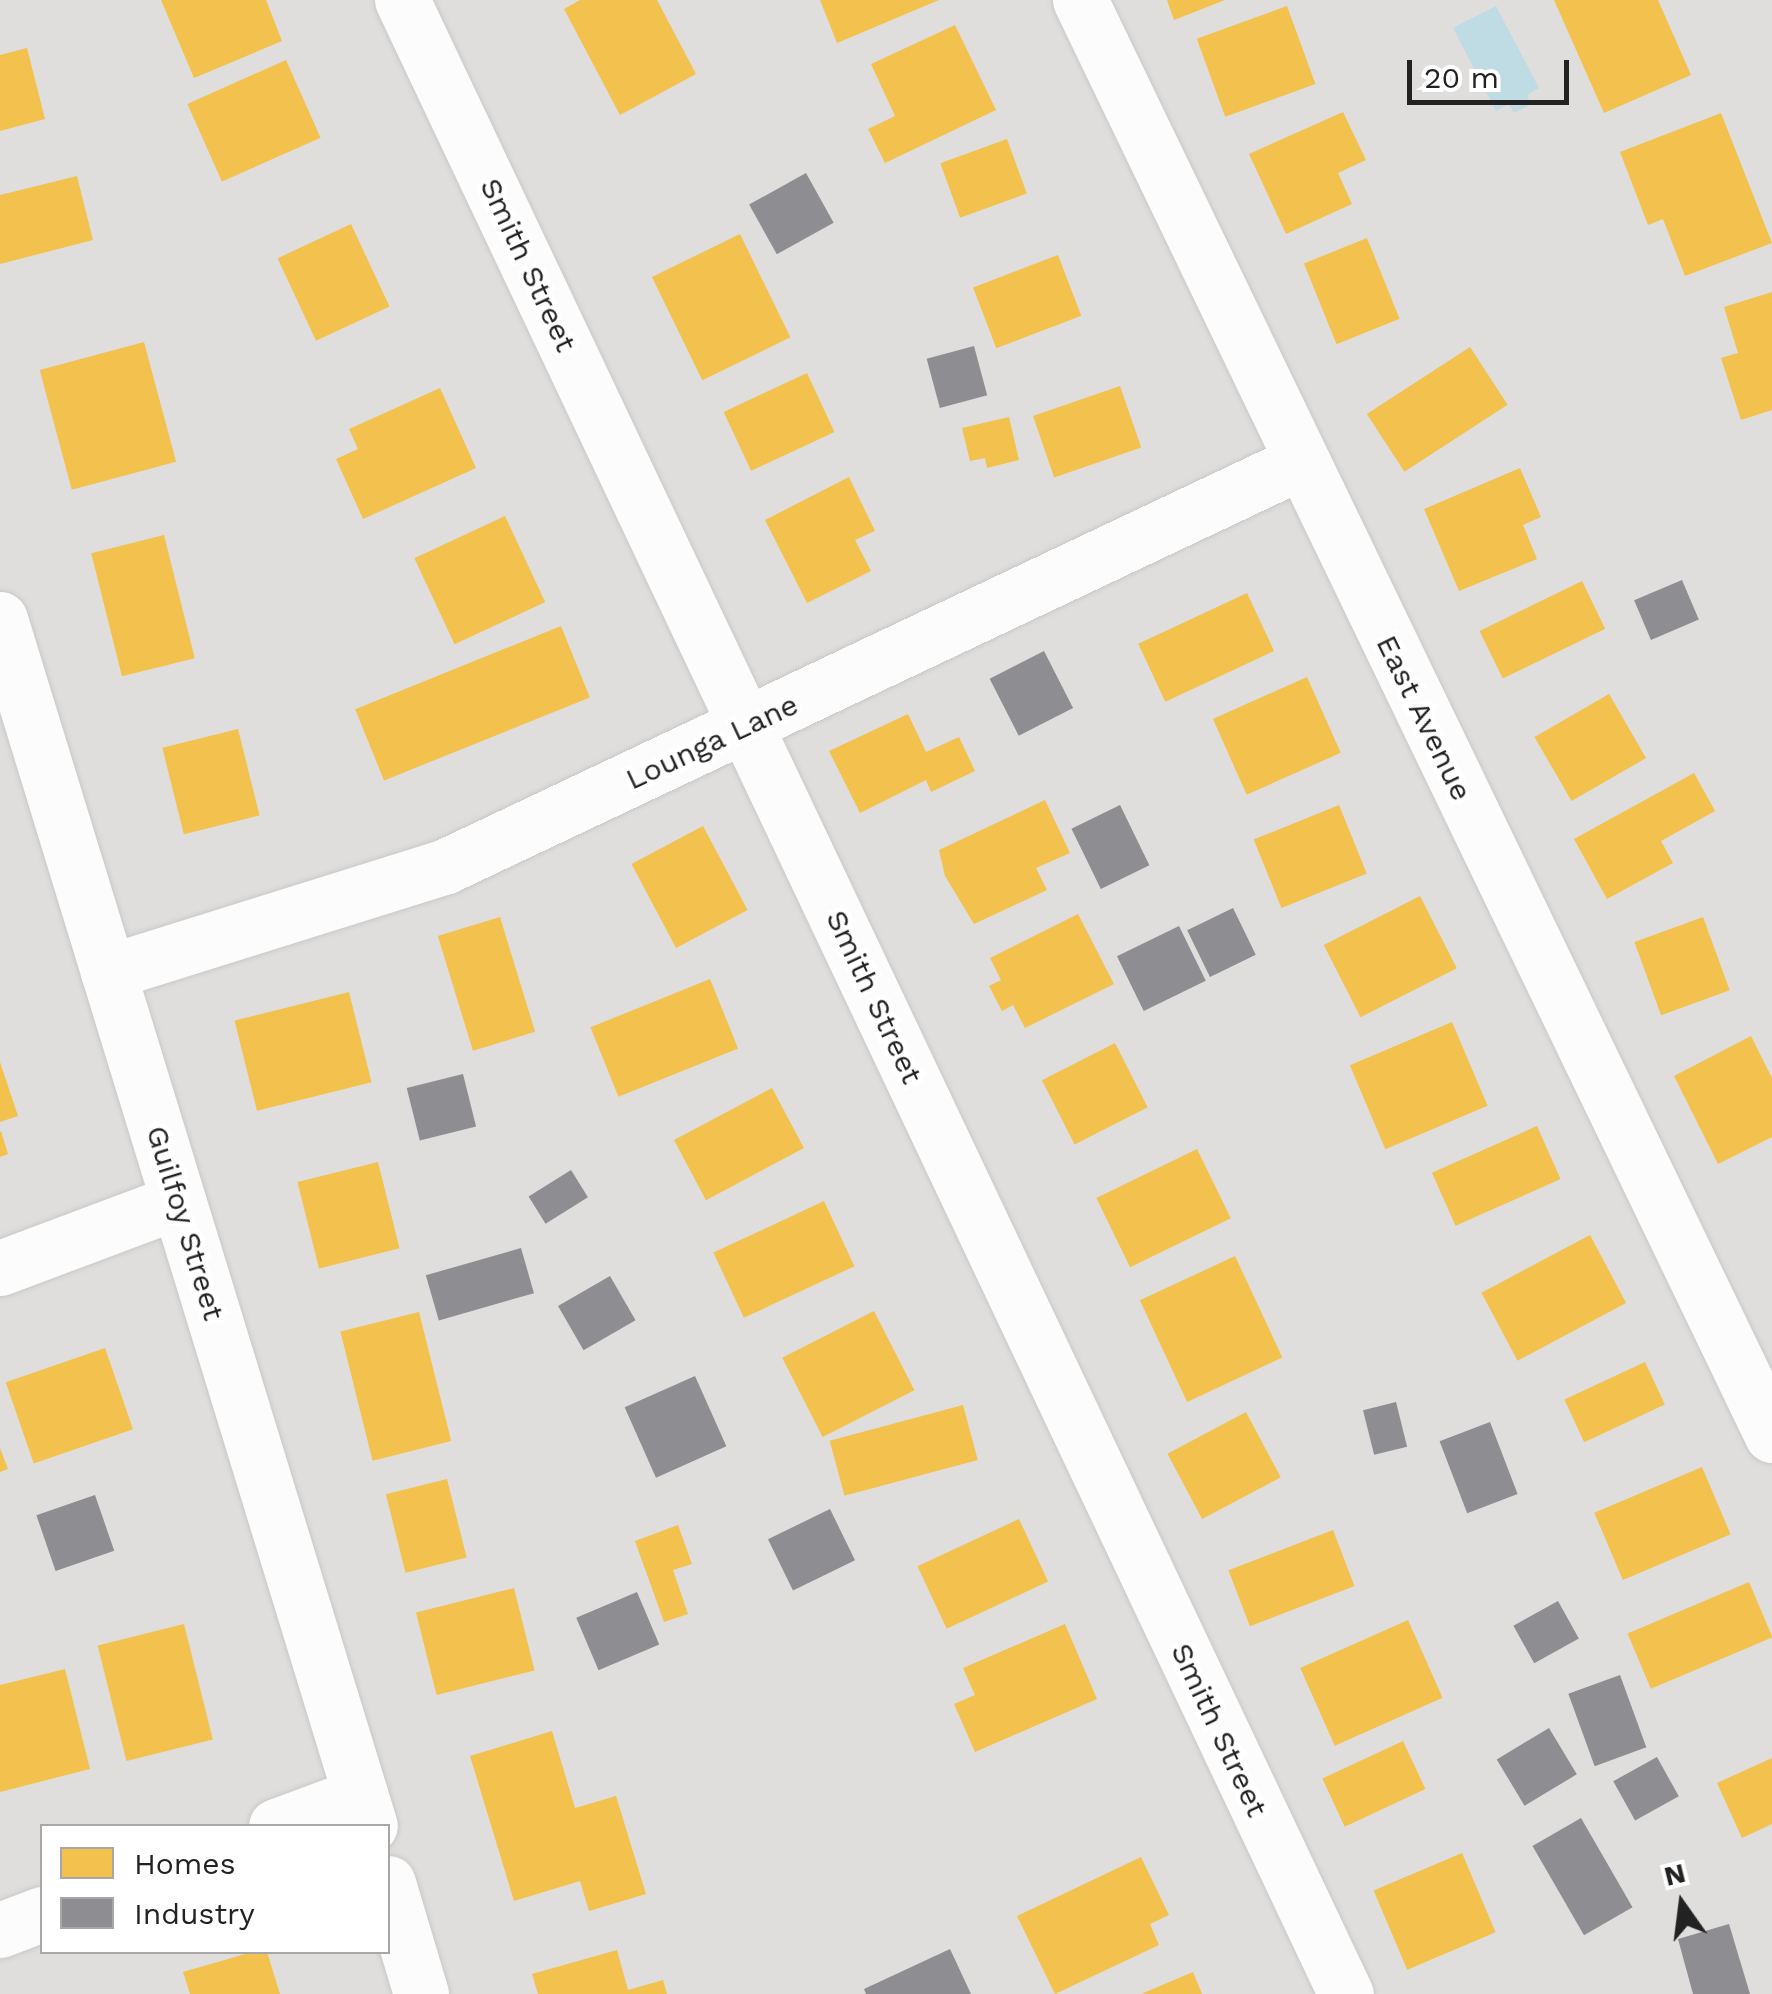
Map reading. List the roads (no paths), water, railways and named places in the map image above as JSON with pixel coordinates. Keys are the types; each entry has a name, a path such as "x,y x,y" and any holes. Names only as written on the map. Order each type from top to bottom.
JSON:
{"street":[{"name":"Smith Street","path":"402,0 1346,1994"},
{"name":"East Avenue","path":"1080,0 1298,463 1772,1435"},
{"name":"Lounga Lane","path":"108,972 412,880 747,726 1298,463"},
{"name":"Guilfoy Street","path":"0,619 365,1810"},
{"path":"0,1268 178,1201"},
{"path":"287,1824 365,1810"},
{"path":"390,1890 422,1994"},
{"path":"0,1930 40,1915"}],"water":[{"path":"1496,6 1539,88 1527,95 1531,104 1514,113 1509,104 1496,111 1453,28"}]}
